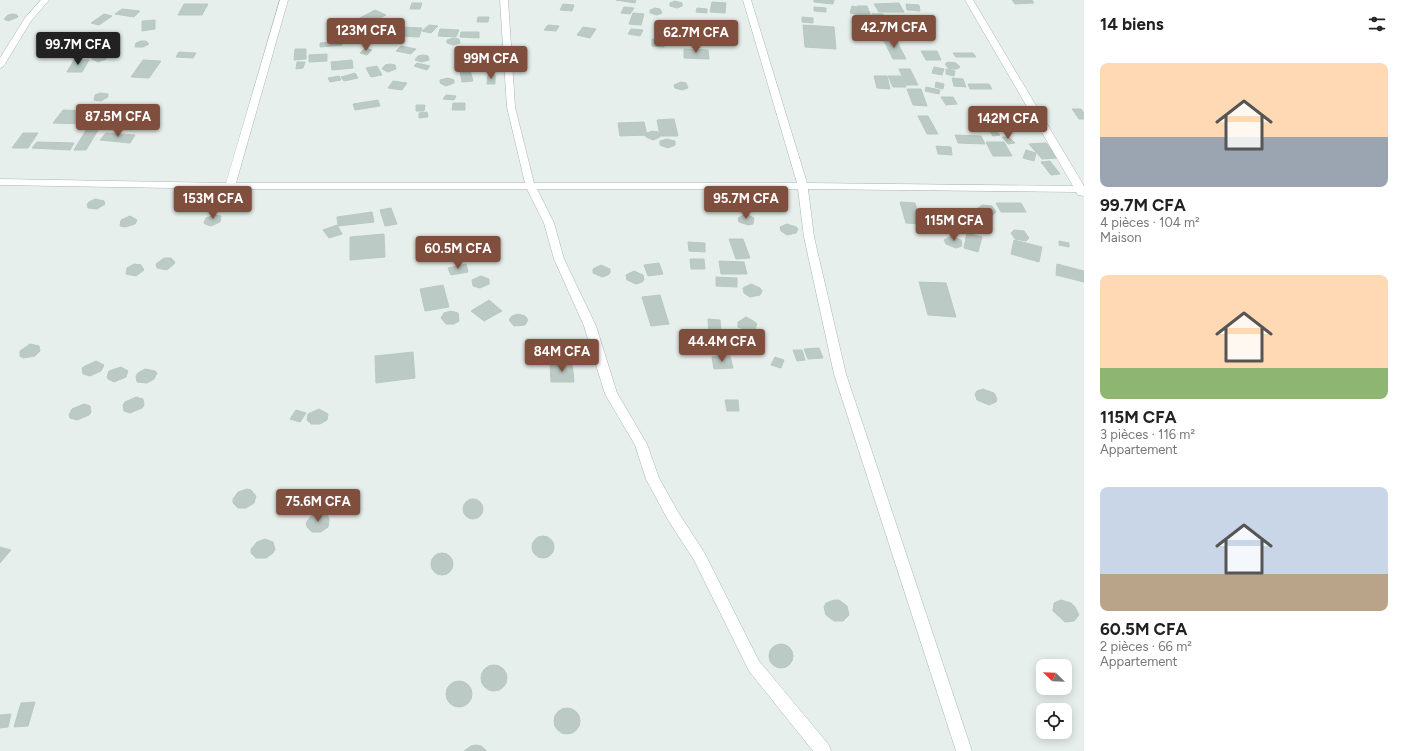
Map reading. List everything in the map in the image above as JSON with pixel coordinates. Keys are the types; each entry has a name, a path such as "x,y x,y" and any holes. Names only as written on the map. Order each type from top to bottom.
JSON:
{"street":[{"path":"0,64 28,20 45,0"},
{"path":"230,186 284,0"},
{"path":"504,0 511,107 530,185 549,223 559,259 590,326 611,394 641,444 652,478 673,516 699,556 754,666 823,751"},
{"path":"746,0 803,186 809,237 840,374 964,751"},
{"path":"969,0 1083,191"},
{"path":"0,182 230,186 803,186 1083,191"}],"building":[{"path":"616,0 636,0 635,3"},
{"path":"814,0 834,0 833,4 814,2"},
{"path":"1012,0 1032,0 1034,3 1015,4"},
{"path":"675,1 682,3 682,6 677,8 670,6 670,3"},
{"path":"712,2 726,3 725,13 710,12"},
{"path":"412,3 422,3 420,9 410,9"},
{"path":"899,3 904,12 879,12 874,4"},
{"path":"184,4 208,4 202,15 178,15"},
{"path":"563,4 574,5 572,11 560,10"},
{"path":"906,4 919,5 920,11 907,10"},
{"path":"852,6 857,7 860,15 850,13"},
{"path":"857,6 867,6 871,17 861,16"},
{"path":"624,7 634,8 630,14 621,13"},
{"path":"814,7 826,8 826,12 814,11"},
{"path":"655,8 660,9 662,13 657,15 650,13 650,10"},
{"path":"697,8 707,9 707,13 696,12"},
{"path":"122,9 140,11 134,17 115,14"},
{"path":"375,10 386,15 368,24 358,19"},
{"path":"633,13 644,14 641,25 629,24"},
{"path":"104,14 112,16 99,25 91,23"},
{"path":"872,14 883,14 886,25 874,24"},
{"path":"8,15 17,15 18,17 8,21 4,19"},
{"path":"478,17 489,17 488,22 477,22"},
{"path":"802,17 813,18 813,23 802,22"},
{"path":"155,20 155,29 142,31 142,21"},
{"path":"429,25 438,26 431,33 422,31"},
{"path":"548,25 559,26 556,31 544,30"},
{"path":"803,25 834,27 836,49 805,47"},
{"path":"400,27 422,28 419,37 397,36"},
{"path":"583,27 596,29 590,38 577,35"},
{"path":"440,29 459,30 456,37 438,36"},
{"path":"631,29 643,30 640,36 628,34"},
{"path":"461,32 479,32 479,38 460,37"},
{"path":"686,34 692,36 693,39 687,41 680,39 680,36"},
{"path":"370,36 382,37 379,42 367,40"},
{"path":"454,38 459,39 460,43 453,45 447,43 447,40"},
{"path":"895,38 906,59 893,59 883,39"},
{"path":"652,39 664,39 664,47 652,46"},
{"path":"146,41 149,44 143,47 135,47 136,43"},
{"path":"342,41 342,45 320,47 320,43"},
{"path":"401,46 416,49 411,54 396,51"},
{"path":"365,48 372,50 367,55 360,53"},
{"path":"295,49 306,49 306,59 294,60"},
{"path":"684,49 708,50 709,59 684,58"},
{"path":"921,51 937,51 941,60 926,60"},
{"path":"179,52 196,53 193,58 176,57"},
{"path":"953,53 973,53 976,57 956,57"},
{"path":"102,54 107,56 106,59 98,62 92,59 94,56"},
{"path":"327,54 327,61 309,62 309,55"},
{"path":"418,56 428,56 429,60 422,62 415,60"},
{"path":"463,56 470,59 469,61 462,64 456,61 456,59"},
{"path":"472,56 481,56 482,60 472,61"},
{"path":"74,60 89,60 82,72 67,72"},
{"path":"143,60 161,61 149,78 131,77"},
{"path":"352,60 353,68 332,70 331,62"},
{"path":"297,62 305,62 303,68 296,69"},
{"path":"948,62 956,63 960,67 957,69 949,69 945,64"},
{"path":"417,63 430,66 427,70 414,66"},
{"path":"385,65 395,65 396,69 388,72 382,69"},
{"path":"377,66 382,75 371,77 366,68"},
{"path":"934,67 944,69 942,75 932,73"},
{"path":"899,69 910,69 918,85 906,85"},
{"path":"946,69 955,71 954,76 946,74"},
{"path":"470,70 473,81 462,82 460,71"},
{"path":"355,73 358,78 344,81 341,77"},
{"path":"488,75 495,75 495,84 487,84"},
{"path":"339,76 341,80 330,82 328,78"},
{"path":"874,76 887,76 890,89 877,88"},
{"path":"888,76 901,76 906,87 893,87"},
{"path":"448,78 454,80 454,83 446,86 440,83 440,80"},
{"path":"952,78 963,79 966,87 954,86"},
{"path":"393,81 407,83 402,90 388,88"},
{"path":"681,82 686,83 688,88 682,90 675,88 674,85"},
{"path":"936,82 944,84 943,89 935,87"},
{"path":"968,84 989,84 992,89 970,89"},
{"path":"926,87 940,90 939,94 925,91"},
{"path":"907,89 921,89 927,106 913,105"},
{"path":"100,93 108,94 108,97 101,101 94,100 95,95"},
{"path":"446,95 456,96 454,100 443,99"},
{"path":"941,97 953,97 957,104 946,105"},
{"path":"378,100 380,106 355,110 353,104"},
{"path":"453,103 465,103 465,110 452,110"},
{"path":"416,105 425,105 424,111 416,111"},
{"path":"977,109 999,110 1002,116 980,115"},
{"path":"1072,109 1081,109 1084,113 1084,119 1079,119"},
{"path":"63,110 94,111 85,124 53,123"},
{"path":"427,112 428,117 419,118 419,113"},
{"path":"918,116 928,116 938,134 927,134"},
{"path":"997,116 999,120 982,120 980,117"},
{"path":"674,119 678,136 660,136 657,120"},
{"path":"644,122 647,135 620,136 618,123"},
{"path":"991,124 1000,135 993,136 985,125"},
{"path":"88,127 100,127 86,150 74,150"},
{"path":"652,131 658,132 660,137 653,140 646,137 645,134"},
{"path":"23,133 38,133 28,148 12,148"},
{"path":"106,133 135,135 130,143 100,140"},
{"path":"955,135 981,136 985,144 958,143"},
{"path":"1002,137 1009,137 1015,143 1008,144"},
{"path":"667,139 675,141 675,145 668,148 660,145 660,141"},
{"path":"37,142 74,143 70,150 32,148"},
{"path":"986,142 1004,142 1012,156 993,156"},
{"path":"1046,143 1058,158 1042,159 1029,144"},
{"path":"936,146 951,147 952,155 938,154"},
{"path":"1026,150 1036,153 1034,161 1023,158"},
{"path":"1050,161 1060,174 1051,175 1041,162"},
{"path":"95,199 104,201 105,204 97,209 88,208 87,204"},
{"path":"900,202 915,203 921,224 906,223"},
{"path":"996,203 1021,203 1026,212 1001,212"},
{"path":"982,205 992,206 996,212 993,215 983,214 978,208"},
{"path":"391,208 397,224 385,226 380,210"},
{"path":"372,212 374,222 338,226 337,217"},
{"path":"746,214 754,218 753,224 748,225 739,222 738,218"},
{"path":"215,215 221,216 220,222 211,226 205,224 204,222 206,218"},
{"path":"130,216 137,220 135,224 125,227 120,226 121,220"},
{"path":"970,219 980,223 982,227 981,229 971,230 965,227 964,221"},
{"path":"787,224 798,229 796,233 787,235 781,231 780,227"},
{"path":"337,225 342,234 329,238 323,230"},
{"path":"1014,230 1024,231 1029,238 1026,241 1015,239 1011,233"},
{"path":"967,233 982,237 978,252 964,248"},
{"path":"384,234 385,257 350,260 350,237"},
{"path":"951,236 961,240 962,246 956,248 946,244 944,240"},
{"path":"729,239 743,239 750,258 736,259"},
{"path":"1014,240 1042,247 1039,262 1011,254"},
{"path":"1059,241 1069,243 1069,247 1059,245"},
{"path":"688,242 705,243 705,252 689,251"},
{"path":"446,249 449,255 421,261 418,254"},
{"path":"164,258 171,258 175,262 167,270 157,268 156,264"},
{"path":"690,259 704,259 705,269 691,269"},
{"path":"719,261 744,262 747,274 721,274"},
{"path":"659,263 663,274 648,276 644,265"},
{"path":"134,264 141,265 144,270 136,276 126,274 127,268"},
{"path":"466,264 468,272 451,275 448,268"},
{"path":"1057,264 1084,271 1084,282 1056,275"},
{"path":"601,265 610,269 610,273 608,275 602,277 593,273 593,269"},
{"path":"634,271 643,275 644,280 642,282 636,284 627,280 626,275"},
{"path":"481,276 489,279 489,284 480,288 473,286 472,280"},
{"path":"716,277 737,278 737,287 716,286"},
{"path":"919,282 946,283 956,317 928,315"},
{"path":"751,284 760,288 762,291 760,295 750,297 744,293 743,288"},
{"path":"443,285 449,307 425,311 420,289"},
{"path":"660,295 669,324 651,326 642,297"},
{"path":"489,300 502,311 484,321 471,311"},
{"path":"451,311 458,313 459,321 454,324 446,324 441,318 444,313"},
{"path":"518,314 525,316 528,320 525,325 514,326 509,320 512,316"},
{"path":"746,317 757,324 755,329 749,331 738,327 738,322"},
{"path":"708,319 720,320 721,332 709,332"},
{"path":"30,344 39,346 40,351 35,356 23,358 20,356 20,351"},
{"path":"819,348 823,358 808,359 804,349"},
{"path":"793,350 802,350 805,360 797,361"},
{"path":"413,352 415,378 376,383 375,356"},
{"path":"730,356 733,368 714,369 712,357"},
{"path":"775,357 784,360 781,368 771,365"},
{"path":"96,361 104,365 101,371 90,376 83,374 82,368"},
{"path":"572,363 574,382 551,382 550,364"},
{"path":"121,367 128,371 126,377 114,382 108,379 107,377 109,371"},
{"path":"145,369 155,371 157,373 154,379 147,383 137,382 136,376"},
{"path":"983,389 994,393 997,399 996,402 989,405 977,400 975,394 977,391"},
{"path":"136,397 143,399 144,405 142,408 130,413 124,411 123,405 125,402"},
{"path":"725,400 738,400 739,411 727,411"},
{"path":"84,404 90,406 91,412 89,415 77,420 70,418 69,415 72,409"},
{"path":"319,409 328,414 327,420 320,424 311,424 307,420 308,414"},
{"path":"296,410 306,413 300,422 290,419"},
{"path":"247,489 251,490 256,496 254,503 246,508 238,508 233,503 233,499 238,492"},
{"path":"469,499 477,499 483,505 483,513 477,519 469,519 463,513 463,505"},
{"path":"320,513 328,516 328,527 321,532 312,532 307,527 306,523 311,516"},
{"path":"543,536 551,539 554,547 551,555 543,558 535,555 532,547 535,539"},
{"path":"265,539 273,542 275,549 273,553 266,558 256,558 251,553 251,549 257,542"},
{"path":"0,547 11,550 0,563"},
{"path":"442,553 450,556 453,564 450,572 442,575 434,572 431,564 434,556"},
{"path":"839,600 847,606 849,615 843,621 834,621 826,615 824,607 826,603"},
{"path":"1061,600 1071,603 1075,607 1079,615 1074,621 1065,622 1053,611 1054,603"},
{"path":"781,644 790,647 793,656 790,665 781,668 772,665 769,656 772,647"},
{"path":"494,665 503,669 507,678 503,687 494,691 485,687 481,678 485,669"},
{"path":"459,681 468,685 472,694 468,703 459,707 450,703 446,694 450,685"},
{"path":"35,702 28,726 14,727 21,703"},
{"path":"567,708 576,712 580,721 576,730 567,734 558,730 554,721 558,712"},
{"path":"11,714 8,727 0,728 0,715"},
{"path":"471,746 481,746 487,751 464,751"}]}
